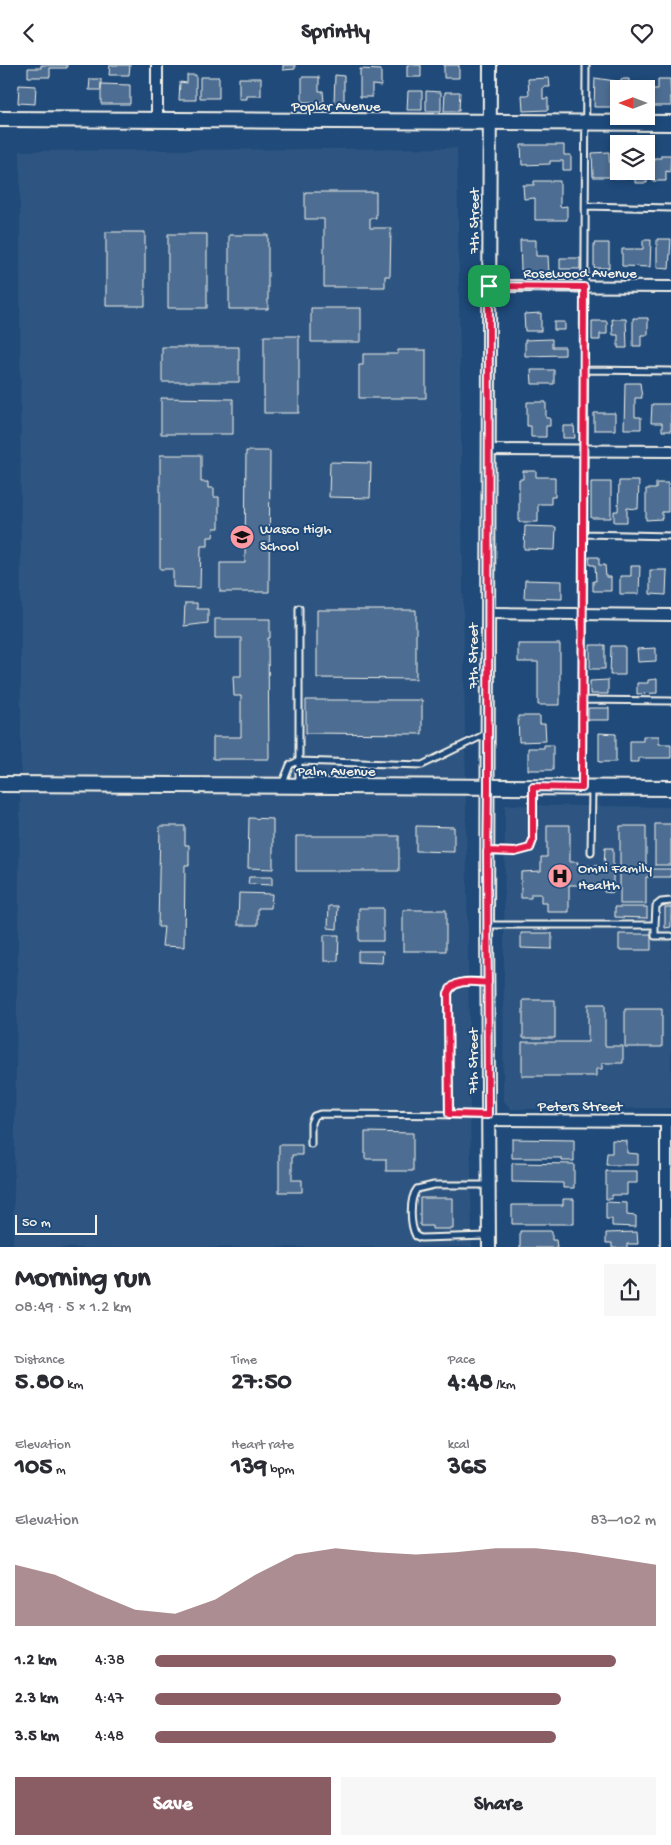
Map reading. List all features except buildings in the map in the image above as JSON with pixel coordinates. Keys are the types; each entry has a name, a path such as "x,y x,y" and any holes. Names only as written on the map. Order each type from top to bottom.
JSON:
{"main road":[{"name":"Poplar Avenue","path":"0,119 671,123"},
{"name":"Palm Avenue","path":"0,784 671,788"}],"street":[{"path":"157,65 157,120"},
{"name":"7th Street","path":"489,1242 487,851 490,65"},
{"name":"Rosewood Avenue","path":"489,286 671,287"},
{"path":"489,449 671,451"},
{"path":"488,613 671,615"},
{"name":"Peters Street","path":"488,1117 668,1121"},
{"path":"666,1247 668,1121"}],"lane":[{"path":"586,65 583,700 592,852"},
{"path":"585,207 671,208"},
{"path":"584,370 671,371"},
{"path":"584,534 671,535"},
{"path":"298,786 299,608"},
{"path":"583,700 671,701"},
{"path":"282,785 290,765 298,761 422,765 488,733"},
{"path":"487,851 515,852 530,848 533,840 533,787"},
{"path":"671,901 661,902 656,906 655,925 655,936 671,936"},
{"path":"487,925 655,925"},
{"path":"449,1114 448,993 452,986 459,983 488,983"},
{"path":"311,1144 311,1123 314,1116 320,1114 449,1114 488,1117"},
{"path":"489,1185 434,1185 417,1189 414,1193 412,1223 416,1236 421,1238 489,1242"}],"shaded area":[{"name":"Wasco High School","path":"457,148 472,1247 13,1247 21,752 20,151"},
{"path":"505,805 671,807 671,1108 511,1109 503,1100"}],"place":[{"name":"Wasco High School","path":"242,537"},
{"name":"Omni Family Health","path":"560,876"}],"route":[{"path":"489,286 487,851 488,983 459,983 449,989 447,998 449,1114 488,1115 488,983 487,925 487,851 515,852 530,848 533,840 533,787 582,788 584,287 489,286"}]}
